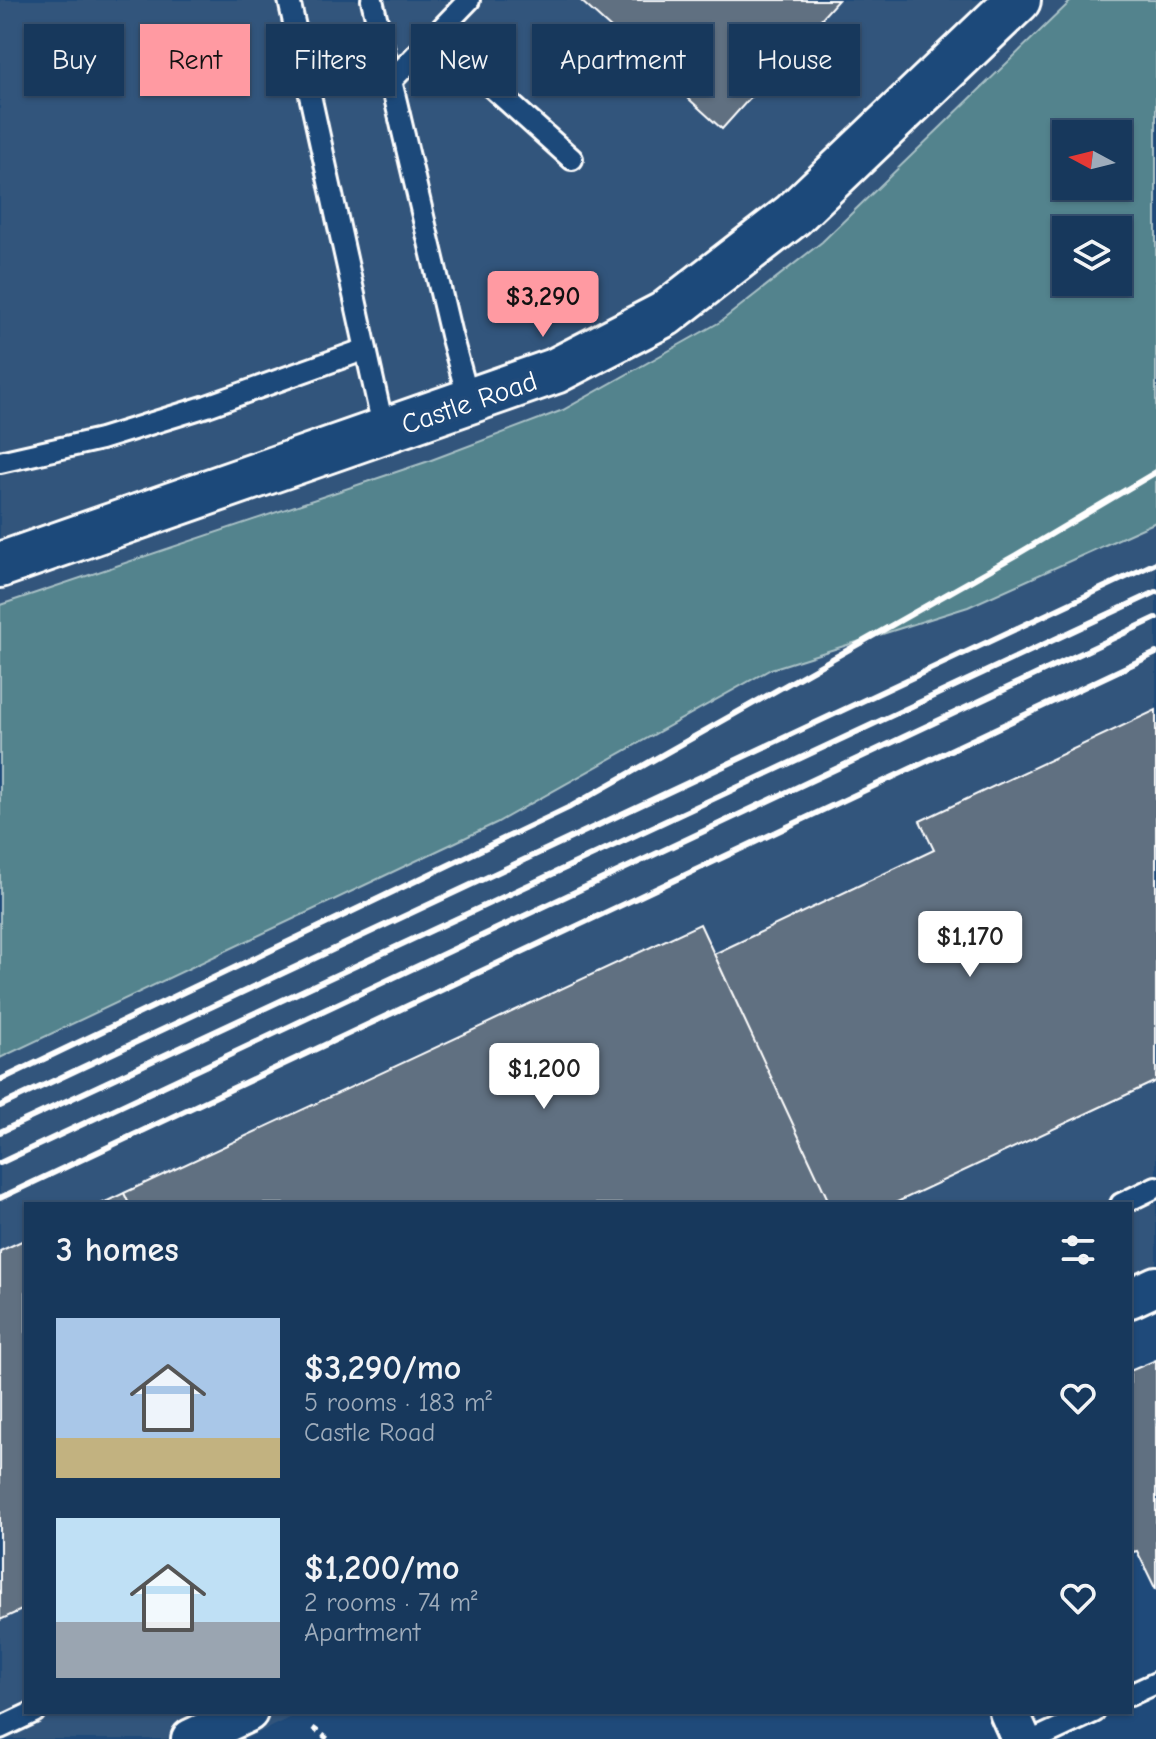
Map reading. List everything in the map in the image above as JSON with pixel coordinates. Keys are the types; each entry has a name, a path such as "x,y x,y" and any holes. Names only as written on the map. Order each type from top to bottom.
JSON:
{"street":[{"name":"Castle Road","path":"0,565 555,371 665,314 793,215 1018,0"},
{"path":"1132,1297 1156,1286"},
{"path":"191,1739 244,1714"},
{"path":"1010,1714 1021,1739"}],"lane":[{"path":"289,0 384,431"},
{"path":"372,0 377,24"},
{"path":"448,24 469,0"},
{"path":"395,77 411,61"},
{"path":"393,96 469,401"},
{"path":"502,96 572,159"},
{"path":"0,462 117,435 366,349"},
{"path":"1125,1202 1156,1187"},
{"path":"1132,1694 1156,1683"},
{"path":"0,1728 30,1714"},
{"path":"1036,1739 1090,1714"}],"path":[{"path":"313,1728 328,1739"}],"shaded area":[{"path":"0,0 1156,0 1156,1292 1132,1303 1132,1202 24,1202 24,1714 297,1714 246,1739 0,1739"}],"green space":[{"path":"1072,0 1156,0 1156,522 968,607 771,669 496,823 0,1058 0,605 426,462 563,410 720,322 822,242"}],"building":[{"path":"580,0 838,0 816,24 729,24 729,96 752,96 722,129 686,96 713,96 713,24 606,24"},
{"path":"1156,710 1156,1081 897,1202 829,1202 714,954 934,850 920,821"},
{"path":"700,924 829,1202 128,1202 124,1193"},
{"path":"124,1193 128,1202 105,1202"},
{"path":"24,1240 24,1609 0,1620 0,1251"},
{"path":"1156,1360 1156,1590 1137,1551 1132,1550 1132,1370"}],"railway":[{"path":"0,1080 570,807 1016,555 1156,472"},
{"path":"0,1106 1156,563"},
{"path":"0,1132 1156,592"},
{"path":"0,1163 1156,618"},
{"path":"0,1198 1156,653"}]}
